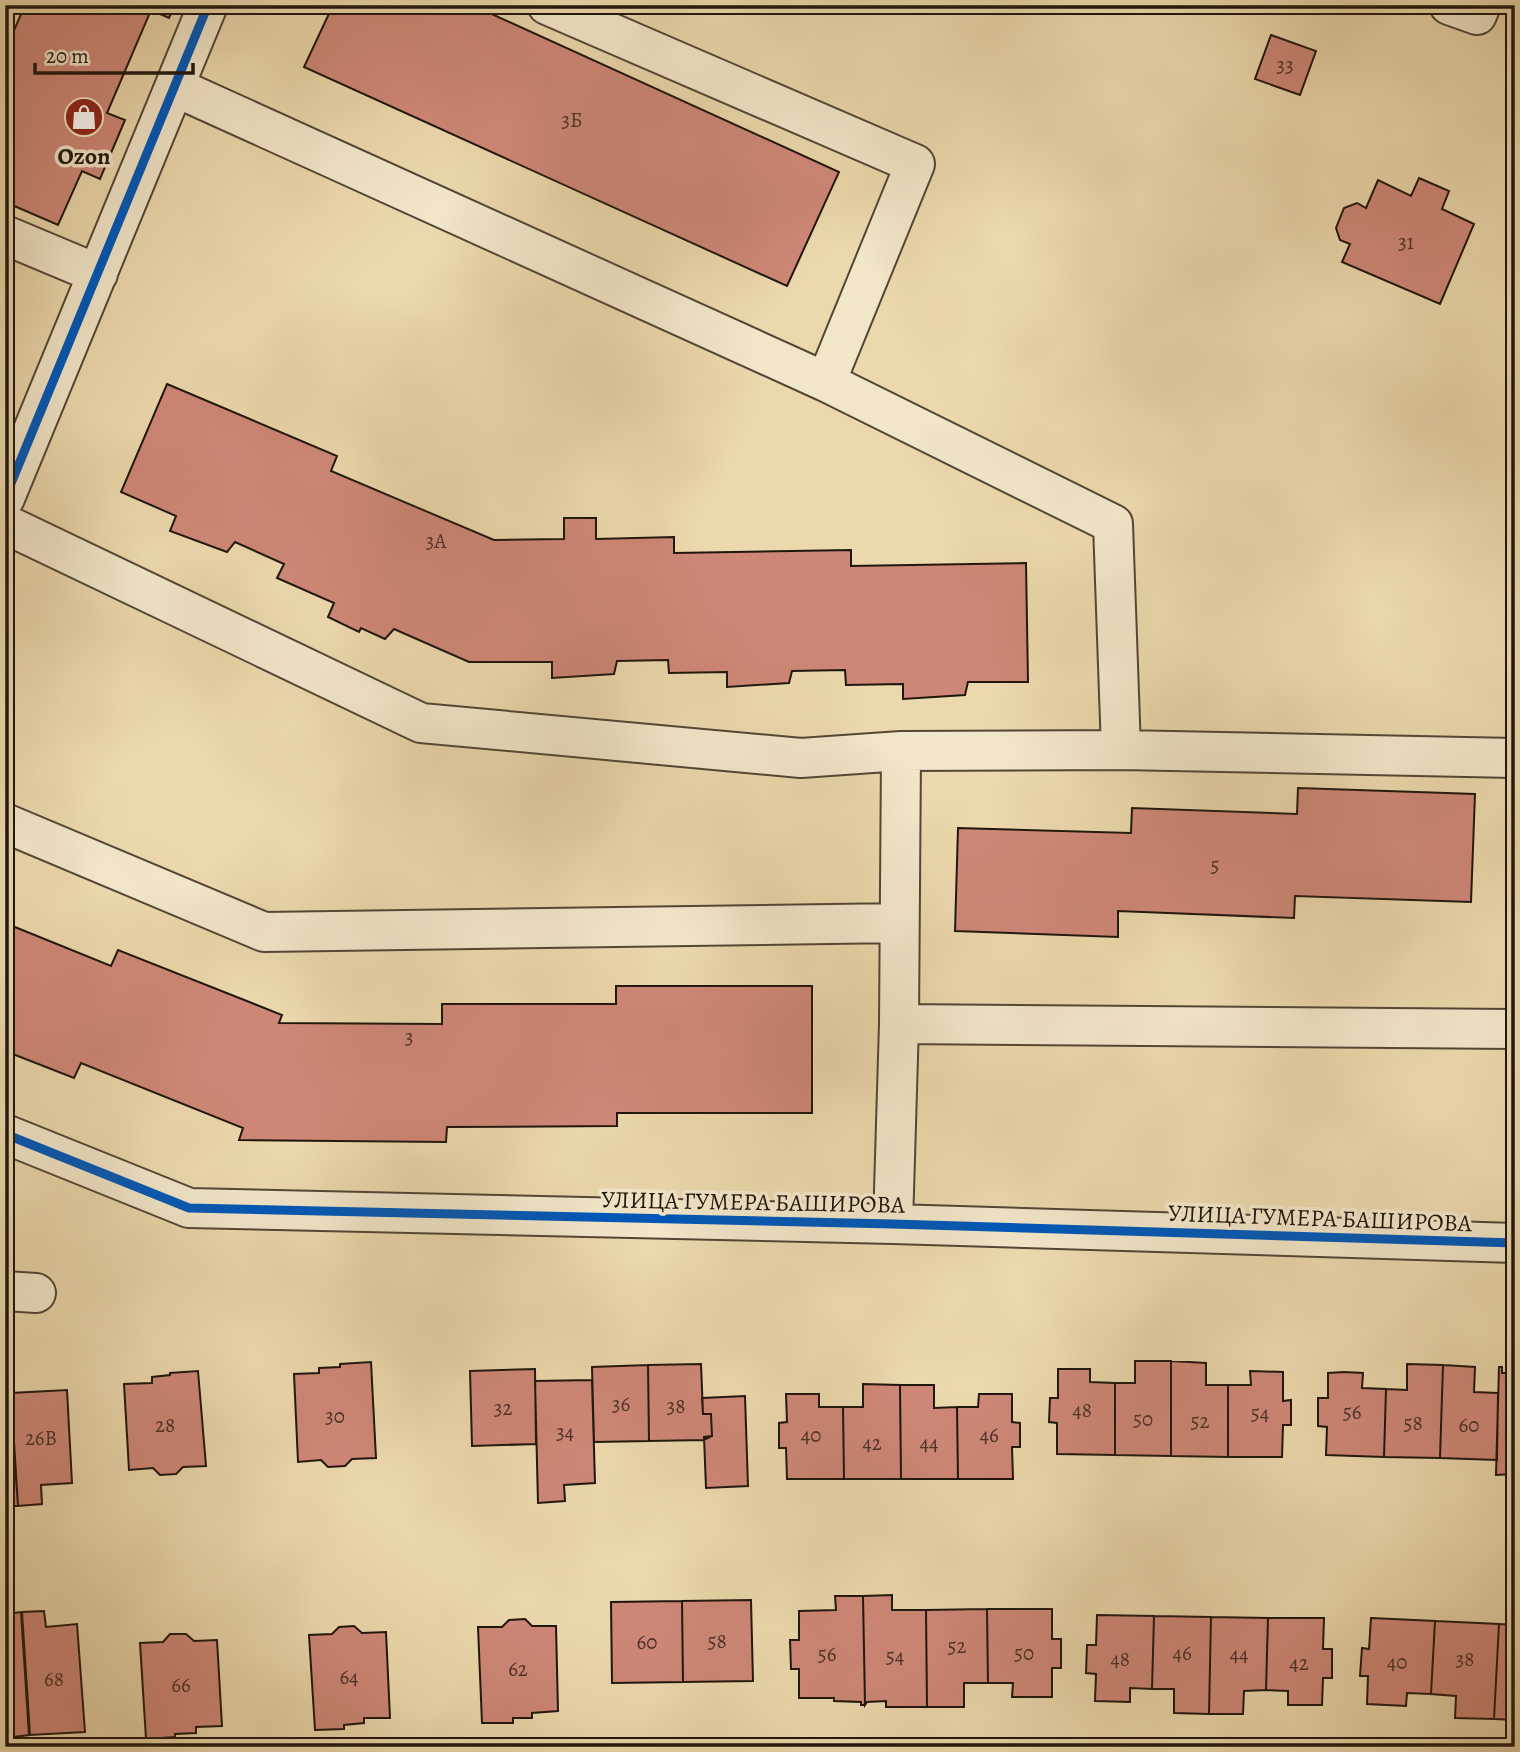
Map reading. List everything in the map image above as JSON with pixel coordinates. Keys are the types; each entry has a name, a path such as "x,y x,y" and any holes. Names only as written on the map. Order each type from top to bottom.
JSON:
{"street":[{"path":"5,498 208,5"},
{"path":"547,5 915,164 826,382"},
{"path":"1449,5 1477,15 1481,5"},
{"path":"175,87 826,382 1112,524 1121,751"},
{"path":"5,236 98,274"},
{"path":"5,524 421,723 801,758 901,751 1121,751 1515,758"},
{"path":"893,1224 899,1024 901,751"},
{"path":"5,823 264,932 899,923"},
{"path":"899,1024 1515,1029"},
{"name":"УЛИЦА ГУМЕРА БАШИРОВА","path":"5,1134 190,1208 893,1224 1515,1243"}],"building":[{"path":"25,5 175,5 169,18 151,10 107,113 125,120 100,179 82,171 58,225 5,202 5,51"},
{"path":"333,5 472,5 839,172 787,286 304,67"},
{"path":"1271,35 1316,51 1300,95 1255,79"},
{"path":"1419,178 1449,191 1442,209 1474,224 1440,304 1342,262 1350,244 1340,240 1336,228 1344,208 1357,203 1366,208 1378,180 1411,196"},
{"path":"1515,291 1515,317 1506,314"},
{"path":"5,302 14,306 5,327"},
{"path":"167,384 337,456 331,471 494,540 564,539 564,518 596,518 596,539 674,537 674,553 851,550 851,566 1026,563 1028,682 968,682 965,695 903,699 903,684 846,685 845,670 792,671 789,683 727,687 727,672 669,673 668,660 617,661 614,674 552,678 552,662 469,662 394,629 385,639 361,628 359,632 328,617 334,603 277,578 284,564 235,542 227,552 170,531 176,516 121,492"},
{"path":"1298,788 1475,794 1471,902 1295,896 1294,918 1118,911 1118,937 955,931 958,828 1131,833 1132,808 1297,814"},
{"path":"5,923 111,966 118,950 282,1015 279,1023 442,1024 442,1004 616,1004 616,986 812,986 812,1113 617,1113 617,1126 447,1127 446,1142 239,1140 243,1128 81,1063 74,1078 5,1051"},
{"path":"1135,1361 1171,1361 1171,1456 1115,1455 1115,1383 1135,1383"},
{"path":"1171,1361 1206,1363 1206,1385 1228,1385 1228,1457 1171,1456"},
{"path":"371,1362 376,1458 352,1459 345,1466 328,1467 321,1460 298,1462 294,1374 319,1373 319,1368"},
{"path":"701,1364 703,1414 711,1414 712,1436 704,1440 649,1441 648,1365"},
{"path":"1407,1364 1443,1365 1440,1458 1384,1457 1386,1389 1407,1390"},
{"path":"648,1365 649,1441 594,1442 592,1367"},
{"path":"1443,1365 1475,1367 1474,1392 1498,1393 1497,1460 1440,1458"},
{"path":"1499,1367 1502,1367 1502,1373 1515,1373 1515,1474 1496,1475"},
{"path":"535,1369 536,1444 472,1446 470,1371"},
{"path":"1058,1369 1090,1369 1090,1382 1115,1383 1115,1455 1057,1454 1057,1423 1049,1422 1050,1398 1058,1398"},
{"path":"198,1371 206,1466 183,1467 176,1474 160,1475 153,1468 129,1470 124,1384 152,1383 152,1377"},
{"path":"1250,1371 1283,1372 1283,1401 1291,1400 1291,1425 1283,1425 1282,1457 1228,1457 1228,1385 1251,1385"},
{"path":"1328,1373 1363,1373 1362,1388 1386,1389 1384,1457 1326,1455 1327,1427 1318,1426 1318,1398 1328,1398"},
{"path":"592,1380 595,1483 564,1485 565,1501 538,1503 535,1381"},
{"path":"863,1384 900,1385 901,1479 844,1479 843,1407 863,1407"},
{"path":"900,1385 934,1385 934,1408 957,1407 958,1479 901,1479"},
{"path":"67,1390 72,1483 41,1485 42,1504 18,1506 11,1393"},
{"path":"5,1393 10,1393 18,1506 5,1506"},
{"path":"786,1394 819,1394 819,1407 843,1407 844,1479 787,1479 786,1448 779,1448 779,1423 787,1422"},
{"path":"979,1394 1012,1394 1012,1422 1020,1423 1020,1447 1012,1447 1013,1479 958,1479 957,1407 978,1407"},
{"path":"745,1396 748,1486 706,1488 704,1437 712,1436 711,1414 703,1414 702,1398"},
{"path":"892,1595 892,1610 926,1610 927,1707 886,1707 886,1701 867,1702 865,1705 863,1596"},
{"path":"835,1596 863,1596 865,1705 861,1705 861,1702 834,1701 834,1698 799,1698 799,1669 791,1669 790,1640 799,1640 799,1611 836,1610"},
{"path":"751,1600 753,1681 683,1682 682,1601"},
{"path":"682,1601 683,1682 612,1683 611,1602"},
{"path":"987,1609 1052,1609 1052,1639 1061,1639 1061,1668 1052,1668 1052,1697 1012,1697 1013,1683 988,1683"},
{"path":"987,1609 988,1683 964,1683 964,1707 927,1707 926,1610"},
{"path":"44,1611 46,1627 77,1624 85,1732 30,1735 22,1612"},
{"path":"21,1612 29,1735 5,1738 5,1614"},
{"path":"1097,1615 1154,1616 1152,1689 1130,1688 1130,1702 1095,1701 1096,1674 1086,1673 1087,1645 1096,1645"},
{"path":"1154,1616 1211,1617 1209,1714 1174,1713 1174,1689 1152,1689"},
{"path":"1211,1617 1268,1618 1266,1690 1244,1691 1243,1714 1209,1714"},
{"path":"1268,1618 1324,1618 1323,1649 1332,1649 1332,1678 1323,1678 1322,1705 1288,1705 1288,1691 1266,1690"},
{"path":"1371,1618 1435,1621 1431,1694 1407,1693 1406,1706 1367,1704 1368,1676 1360,1676 1362,1648 1369,1649"},
{"path":"525,1619 532,1626 556,1626 558,1711 532,1713 532,1718 513,1718 513,1723 482,1723 478,1627 502,1627 509,1620"},
{"path":"1435,1621 1499,1624 1494,1719 1455,1718 1456,1696 1431,1694"},
{"path":"1499,1624 1515,1625 1515,1720 1494,1719"},
{"path":"354,1626 362,1633 386,1632 390,1718 364,1718 364,1723 344,1725 344,1729 315,1730 309,1635 332,1634 339,1627"},
{"path":"170,1634 186,1634 194,1641 217,1640 222,1726 196,1727 196,1733 146,1739 140,1643 163,1642"}],"cycle path":[{"path":"5,498 208,5"},
{"path":"5,1134 189,1208 893,1224 1515,1243"}],"place":[{"name":"Ozon","path":"84,117"}]}
